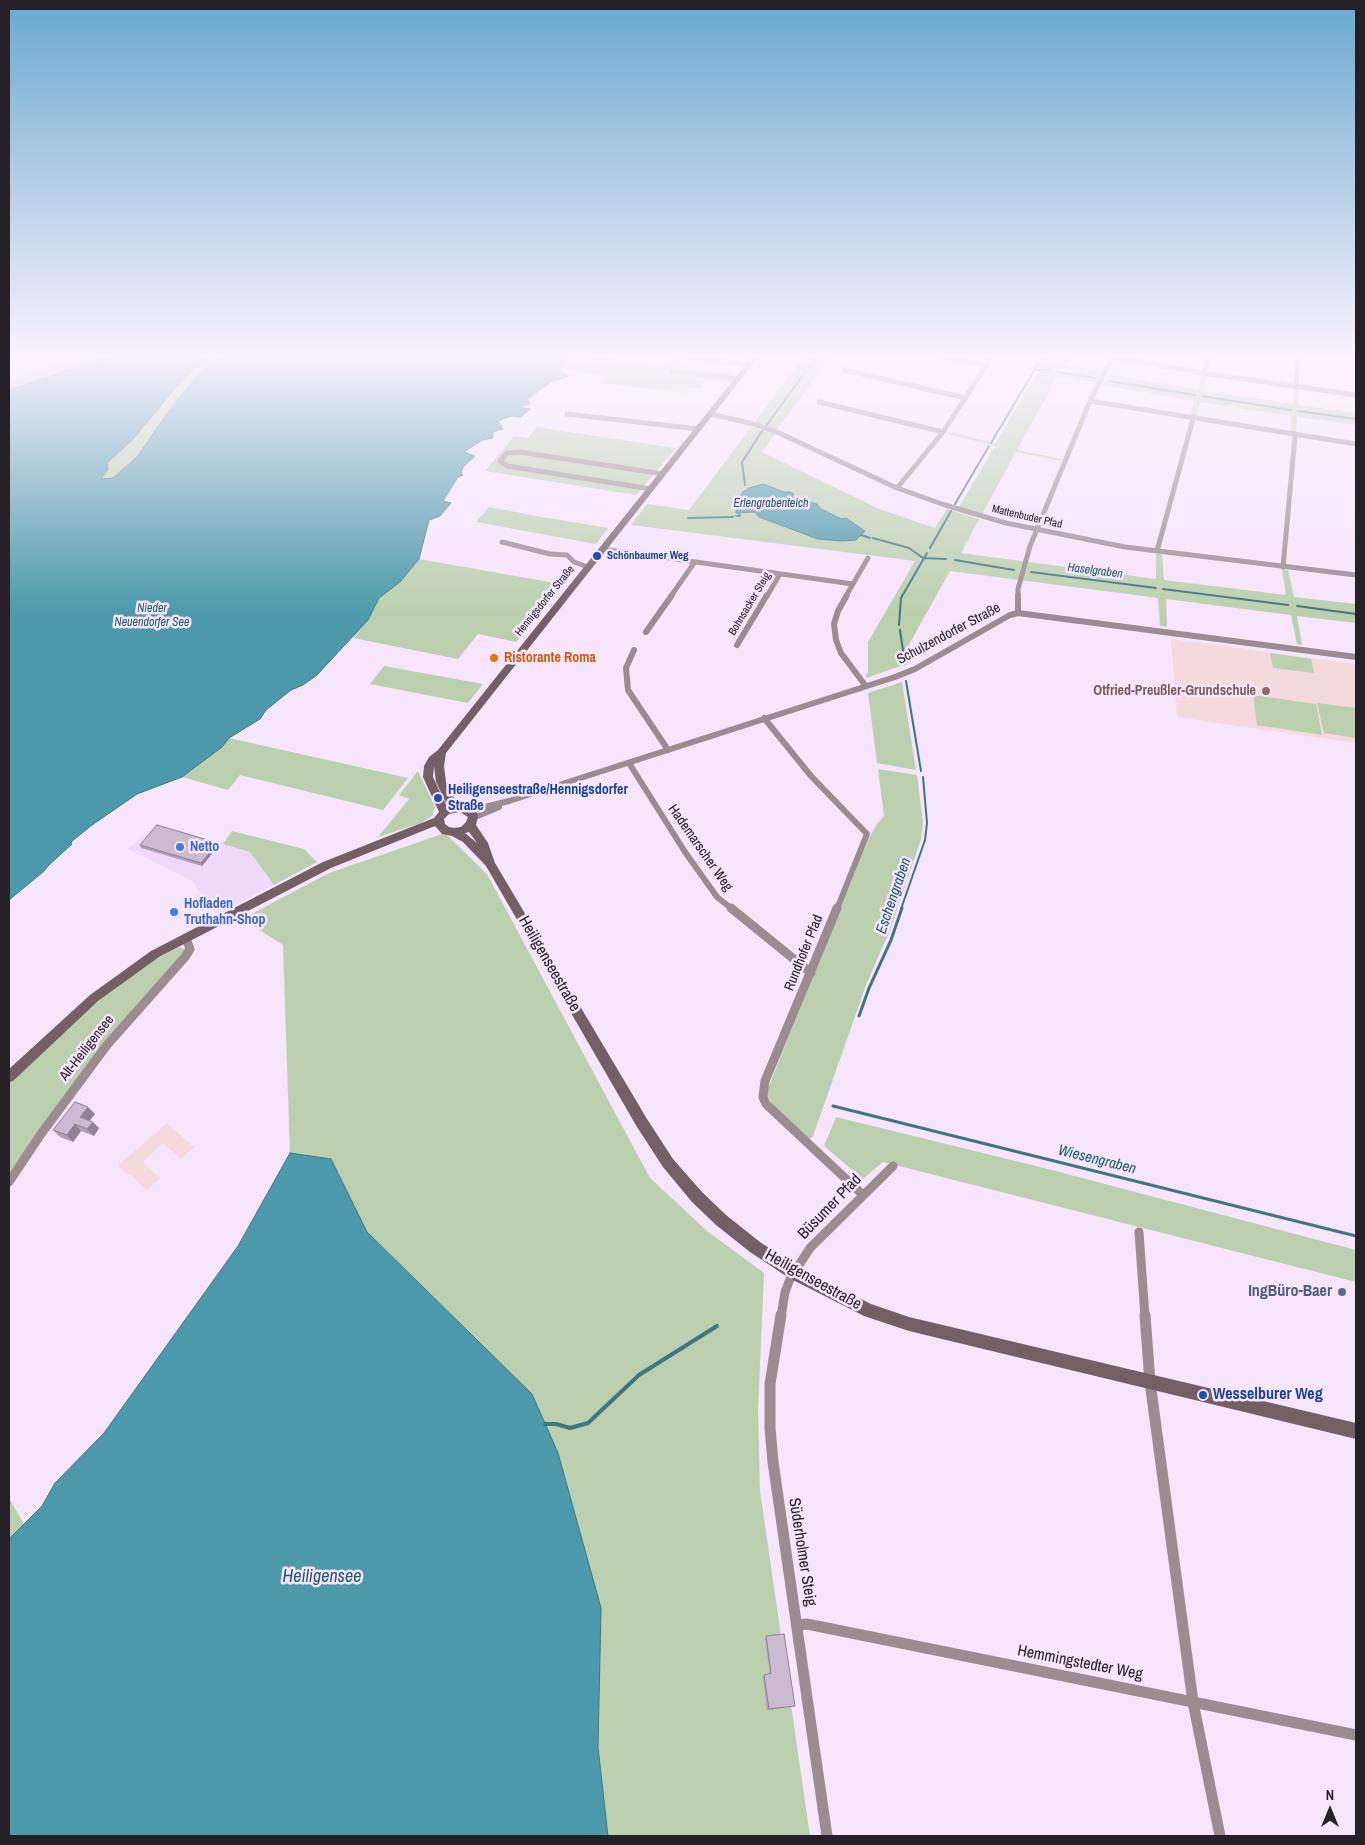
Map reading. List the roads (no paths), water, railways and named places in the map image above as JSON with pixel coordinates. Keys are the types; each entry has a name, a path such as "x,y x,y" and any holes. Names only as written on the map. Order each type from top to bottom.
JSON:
{"main road":[{"name":"Hennigsdorfer Straße","path":"445,824 428,772 433,759 441,752 689,440"},
{"path":"441,752 439,766 441,782 450,800 468,816"},
{"path":"445,824 464,830 468,816"},
{"path":"445,824 468,816"},
{"name":"Heiligenseestraße","path":"468,816 487,850 490,863"},
{"name":"Heiligenseestraße","path":"445,824 467,839 490,863 642,1123 668,1163 697,1197 721,1220 755,1247 794,1273 870,1311 909,1324 1356,1431"},
{"name":"Alt-Heiligensee","path":"9,1077 107,987 136,966 186,938 319,870 382,844 445,824"}],"street":[{"name":"Mattenbuder Pfad","path":"795,440 898,488 974,514 1037,531 1157,551 1356,575"},
{"path":"898,488 936,440"},
{"path":"1018,612 1017,606 1022,574 1037,531 1074,440"},
{"path":"1157,551 1187,440"},
{"path":"1284,567 1295,440"},
{"path":"1326,440 1356,444"},
{"path":"651,489 508,466 500,461 507,453 520,452 663,474"},
{"path":"502,542 550,554 567,555 574,562 588,568"},
{"path":"603,549 853,584"},
{"path":"864,685 841,653 834,628 838,611 868,558"},
{"path":"646,632 694,562"},
{"name":"Bohnsacker Steig","path":"737,645 780,574"},
{"name":"Schulzendorfer Straße","path":"468,816 915,669 1018,612 1356,657"},
{"path":"634,650 626,668 628,690 668,750"},
{"name":"Rundhofer Pfad","path":"764,718 818,784 864,830 866,840 765,1081 763,1097 766,1104 862,1194"},
{"name":"Hademarscher Weg","path":"629,763 685,852 717,897 811,973"},
{"name":"Alt-Heiligensee","path":"9,1182 41,1134 107,1045 185,957 190,949 186,938"},
{"name":"Büsumer Pfad","path":"794,1273 810,1248 862,1194 893,1166"},
{"path":"1139,1232 1150,1382 1193,1702 1220,1836"},
{"name":"Süderholmer Steig","path":"794,1273 785,1292 773,1365 769,1406 773,1462 827,1836"},
{"name":"Hemmingstedter Weg","path":"797,1625 807,1624 1356,1736"}],"water":[{"name":"Nieder Neuendorfer See","path":"9,440 132,440 107,463 108,469 101,479 113,478 137,457 149,440 482,440 464,452 475,456 463,467 461,474 463,475 458,477 443,501 451,503 440,516 429,520 419,559 400,582 379,598 368,620 317,675 303,685 291,690 266,710 260,719 229,738 222,747 182,777 137,794 92,825 71,842 72,844 43,872 9,900"},
{"name":"Erlengrabenteich","path":"763,484 784,492 790,492 794,494 792,497 817,504 821,509 842,519 846,518 865,531 856,540 818,539 759,517 755,512 736,513 736,502 743,492"},
{"name":"Heiligensee","path":"290,1153 331,1159 367,1232 532,1394 558,1453 601,1608 598,1747 608,1836 9,1836 9,1539 42,1506 55,1483 104,1433 238,1246"}],"waterway":[{"path":"745,485 742,462 756,440"},
{"name":"Eschengraben","path":"955,504 989,446"},
{"name":"Eschengraben","path":"930,548 951,511"},
{"path":"736,516 740,516 739,514"},
{"path":"688,518 733,517"},
{"path":"861,535 870,538"},
{"path":"873,538 909,548 924,558"},
{"name":"Eschengraben","path":"924,558 927,553"},
{"name":"Eschengraben","path":"899,625 901,598 924,558"},
{"name":"Haselgraben","path":"924,558 946,559"},
{"name":"Haselgraben","path":"955,560 1014,570"},
{"name":"Haselgraben","path":"1031,572 1156,588"},
{"name":"Haselgraben","path":"1163,589 1288,605"},
{"name":"Haselgraben","path":"1297,606 1356,614"},
{"name":"Eschengraben","path":"900,630 905,664"},
{"name":"Eschengraben","path":"906,681 921,771"},
{"name":"Eschengraben","path":"901,909 925,840 927,823 923,777"},
{"name":"Eschengraben","path":"859,1016 869,988 891,940 902,908"},
{"name":"Wiesengraben","path":"833,1106 1356,1236"},
{"path":"545,1424 556,1424 570,1428 588,1423 639,1375 717,1326"}],"place":[{"name":"Schönbaumer Weg","path":"597,556"},
{"name":"Ristorante Roma","path":"494,658"},
{"name":"Otfried-Preußler-Grundschule","path":"1266,691"},
{"name":"Heiligenseestraße/Hennigsdorfer Straße","path":"438,798"},
{"name":"Netto","path":"180,847"},
{"name":"Hofladen Truthahn-Shop","path":"174,912"},
{"name":"IngBüro-Baer","path":"1342,1292"},
{"name":"Wesselburer Weg","path":"1203,1395"}]}
